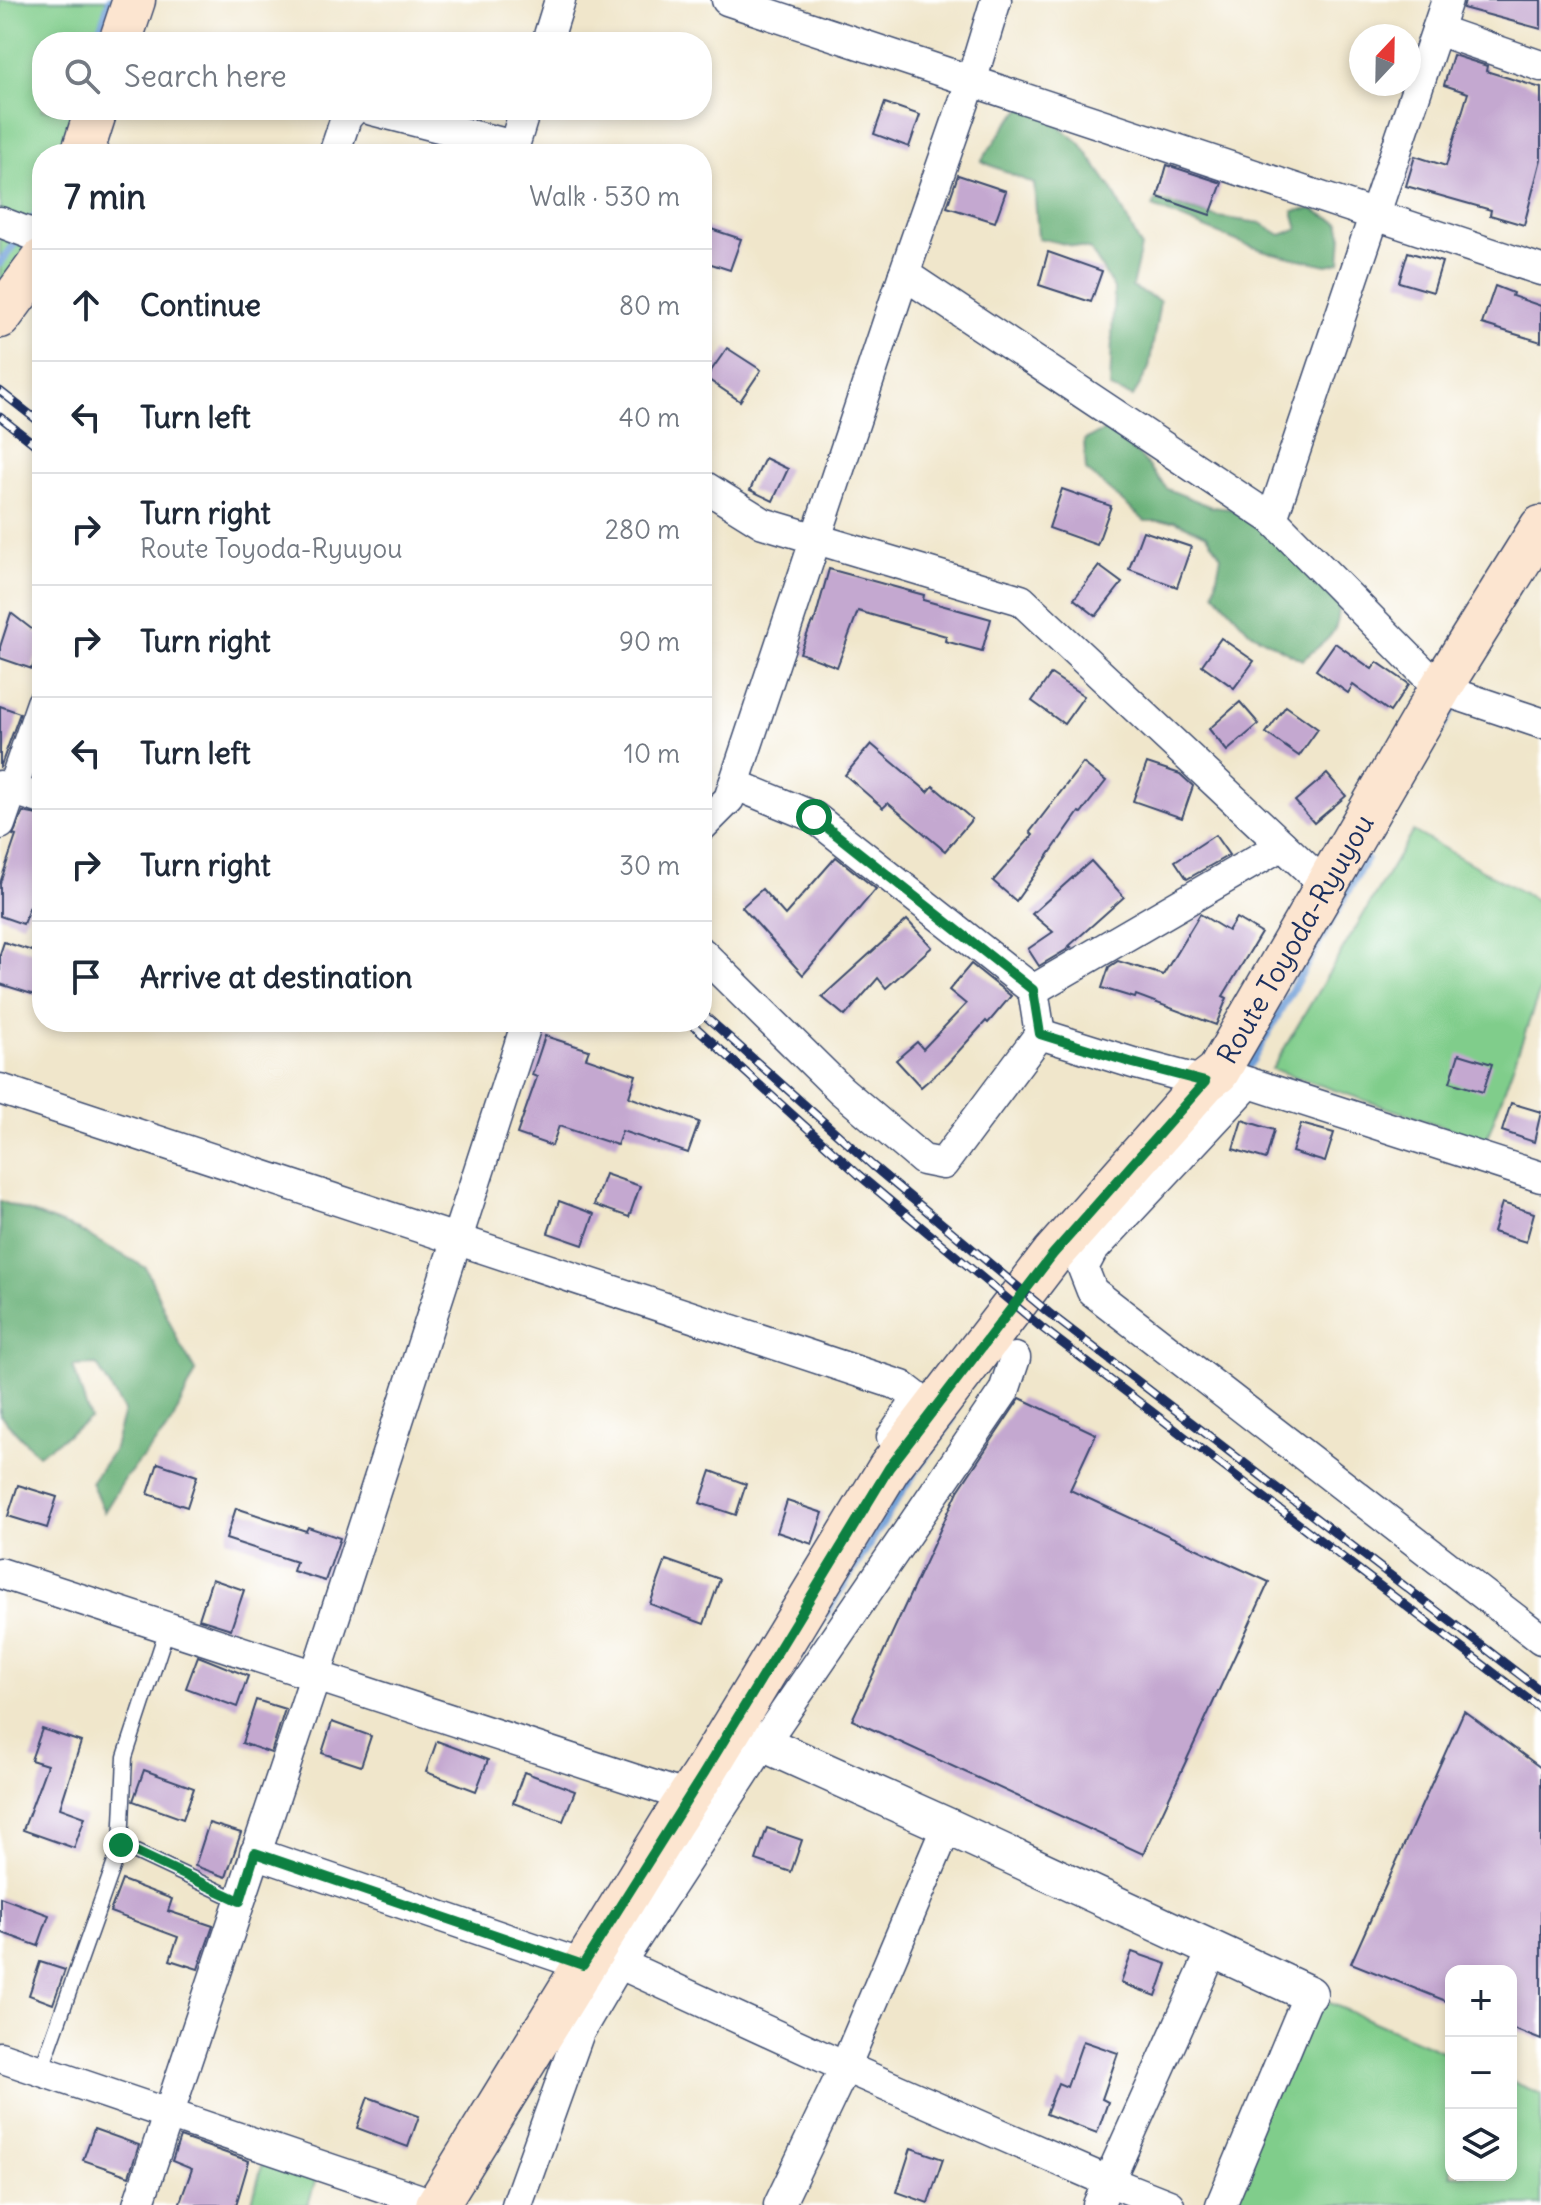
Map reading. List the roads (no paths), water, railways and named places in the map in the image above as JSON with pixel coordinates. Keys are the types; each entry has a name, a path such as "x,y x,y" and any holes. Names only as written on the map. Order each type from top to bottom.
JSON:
{"main road":[{"path":"123,32 134,0"},
{"path":"85,144 93,120"},
{"path":"0,317 32,274"},
{"name":"Route Toyoda-Ryuyou","path":"444,2203 598,1960 688,1797 747,1737 865,1508 889,1468 1053,1254 1224,1079 1326,886 1440,689 1541,527"}],"street":[{"path":"550,32 560,0"},
{"path":"727,0 1541,270"},
{"path":"712,816 729,799 996,0"},
{"path":"1272,519 1447,0"},
{"path":"1437,30 1541,66"},
{"path":"337,144 345,120"},
{"path":"411,120 506,144"},
{"path":"515,144 522,120"},
{"path":"0,222 32,234"},
{"path":"904,274 1272,519 1440,689 1541,723"},
{"path":"712,491 763,523 1021,600 1326,886"},
{"path":"0,824 6,788 32,727"},
{"path":"712,963 841,1090 923,1160 943,1164 1040,1034 1033,990 814,817 734,784"},
{"path":"6,788 32,796"},
{"path":"1033,990 1282,845"},
{"path":"138,2205 315,1677 524,1032"},
{"path":"1040,1034 1133,1063 1224,1079 1541,1177"},
{"path":"1224,1079 1092,1251 1083,1268 1092,1291 1541,1639"},
{"path":"0,1089 902,1386 915,1396 911,1409 852,1496 865,1508"},
{"path":"517,2205 579,2032 598,1960 747,1737 1004,1391 1015,1358"},
{"path":"0,1573 688,1797"},
{"path":"747,1737 1309,1994 1221,2205"},
{"path":"779,2205 845,2067 947,1826"},
{"path":"255,1853 598,1960 845,2067 1103,2193 1169,2205"},
{"path":"1103,2193 1213,1949"},
{"path":"0,2057 444,2203"}],"lane":[{"path":"41,2071 121,1845 125,1757 167,1629"},
{"path":"121,1845 240,1901"}],"waterway":[{"path":"99,32 110,0"},
{"path":"28,225 32,220"},
{"path":"0,263 20,236"},
{"path":"1413,778 1458,700"},
{"path":"1241,1075 1366,859"},
{"path":"799,1657 906,1485 952,1419"}],"railway":[{"path":"0,391 32,416"},
{"path":"0,417 32,442"},
{"path":"712,1022 873,1166 1049,1313 1541,1691"},
{"path":"701,1032 859,1175 1041,1327 1541,1709"}]}
